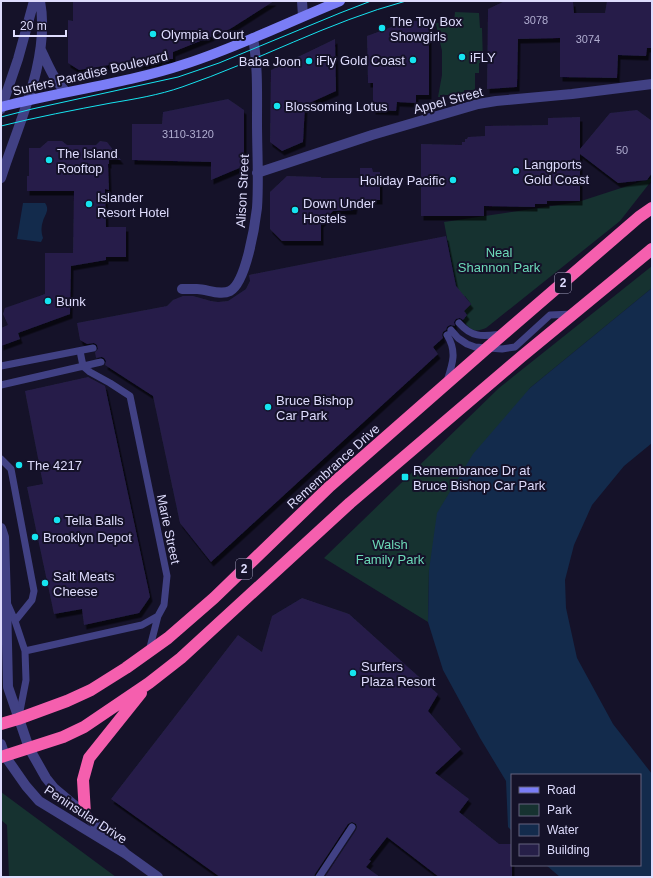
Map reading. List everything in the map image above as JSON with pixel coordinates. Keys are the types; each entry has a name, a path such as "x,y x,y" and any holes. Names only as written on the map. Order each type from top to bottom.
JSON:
{"highway":[{"name":"Remembrance Drive","path":"18,719 67,701 91,690 126,668 168,638 214,598 330,486 487,348 633,222 652,208"},
{"name":"2","path":"2,752 29,748 63,737 84,727 149,683 181,658 350,503 521,357 652,249"},
{"path":"85,814 83,780 89,758 149,683"},
{"name":"2","path":"1,724 18,719"}],"street":[{"path":"1,107 18,59 34,1"},
{"path":"1,178 32,87 40,50 43,14 40,1"},
{"path":"302,1 303,16"},
{"name":"Surfers Paradise Boulevard","path":"1,107 149,75 185,64 253,38 340,1"},
{"name":"Alison Street","path":"182,289 197,289 218,292 230,290 238,282 249,251 256,209 257,173 256,74 253,38"},
{"path":"40,50 54,78 66,92"},
{"name":"Appel Street","path":"257,173 372,135 478,104 652,84"},
{"name":"Peninsular Drive","path":"1,528 4,537 8,687 29,748 46,778 54,788 85,814 126,854"},
{"name":"Peninsular Drive","path":"2,752 26,786 39,801 126,854 158,877"}],"lane":[{"path":"446,384 453,363 452,342 449,332 467,344 475,347 515,347 550,314 573,314"},
{"path":"459,323 464,329 478,335 487,336 504,334"},
{"path":"1,366 93,348"},
{"path":"80,351 83,366"},
{"path":"1,385 102,362"},
{"name":"Marie Street","path":"83,366 90,372 130,396 167,576 164,605 158,616 148,653"},
{"path":"1,459 11,469 34,591 32,600 15,621"},
{"path":"6,601 15,621 25,651 26,680 18,719"},
{"path":"25,651 142,625 158,616"},
{"path":"319,877 352,827"}],"green space":[{"name":"iFLY","path":"455,12 479,13 480,28 482,28 483,63 479,63 479,73 475,73 475,90 464,90 464,93 456,93 455,95 440,95 440,97 438,97 442,75 442,51 435,20 437,23 454,23"},
{"name":"Neal Shannon Park","path":"652,178 620,221 486,328 473,330 463,320 467,315 464,311 471,304 465,296 458,296 444,222 578,202"},
{"name":"Walsh Family Park","path":"652,266 652,288 530,388 429,570 428,622 324,558 499,388"},
{"path":"1,792 116,877 9,877 7,825 1,820"}],"water":[{"path":"23,203 45,203 46,205 47,212 42,225 43,238 41,242 17,239"},
{"path":"652,288 652,443 624,466 592,505 574,545 565,580 566,608 577,658 613,724 652,774 652,877 560,877 547,866 641,866 641,774 511,774 511,830 508,827 506,781 480,738 443,670 428,622 429,570 437,513 473,454 530,388"}],"building":[{"path":"73,1 274,1 230,29 173,52 173,59 160,59 158,62 133,65 133,61 79,70 68,63 68,20 73,21"},
{"path":"505,1 573,2 574,13 605,13 607,1 652,1 652,48 647,48 646,56 618,55 617,78 560,77 560,38 518,39 517,87 487,89 488,9"},
{"path":"397,21 429,21 429,95 416,95 416,103 397,102 396,111 373,110 373,83 368,83 367,36 397,25"},
{"path":"335,39 336,91 305,105 303,142 282,151 270,142 271,70"},
{"path":"228,99 244,110 244,166 211,180 211,162 132,160 132,124 162,124 163,112"},
{"path":"637,110 652,121 652,173 647,180 618,183 580,154 580,201 547,201 547,204 535,204 535,207 484,206 484,216 421,216 421,144 462,145 462,142 465,142 465,139 468,137 485,136 485,126 548,125 548,118 580,117 580,149 610,113"},
{"name":"Islander Resort Hotel","path":"48,141 62,141 67,145 96,145 100,141 107,142 121,160 109,160 108,164 109,190 105,189 106,227 126,227 126,257 106,257 106,260 71,266 70,314 18,333 20,339 1,346 1,328 8,325 3,314 5,308 45,294 45,253 73,253 74,191 27,191 27,176 29,176 29,148 40,148"},
{"name":"Down Under Hostels","path":"360,168 372,168 373,172 380,172 380,200 356,200 354,210 333,211 321,223 321,241 282,241 270,229 270,192 287,176 360,178"},
{"name":"Bruce Bishop Car Park","path":"446,236 456,286 471,304 464,311 467,315 463,320 460,318 456,319 454,322 455,326 450,325 443,332 443,338 433,347 438,354 211,562 180,523 153,396 105,365 106,361 104,358 96,358 95,352 98,349 97,345 94,343 87,344 80,340 77,323 167,306 173,300 183,296 193,296 218,302 228,301 246,289 250,281 249,275"},
{"path":"88,377 105,386 150,597 139,613 84,625 82,609 54,614 27,487 43,484 25,391"},
{"path":"302,598 349,614 438,694 428,711 461,749 435,773 469,799 459,812 499,844 511,844 512,877 439,877 387,837 369,860 371,861 366,867 380,877 325,877 356,830 356,824 352,822 348,824 314,877 220,877 111,799 238,635 262,652 272,616"}],"tram line":[{"path":"1,117 178,77 219,63 371,1"},
{"path":"1,126 173,90 238,66 349,20 406,1"}],"place":[{"name":"The Toy Box Showgirls","path":"382,28"},
{"name":"Olympia Court","path":"153,34"},
{"name":"iFLY","path":"462,57"},
{"name":"iFly Gold Coast","path":"413,60"},
{"name":"Baba Joon","path":"309,61"},
{"name":"Blossoming Lotus","path":"277,106"},
{"name":"The Island Rooftop","path":"49,160"},
{"name":"Langports Gold Coast","path":"516,171"},
{"name":"Holiday Pacific","path":"453,180"},
{"name":"Islander Resort Hotel","path":"89,204"},
{"name":"Down Under Hostels","path":"295,210"},
{"name":"Bunk","path":"48,301"},
{"name":"Bruce Bishop Car Park","path":"268,407"},
{"name":"The 4217","path":"19,465"},
{"name":"Remembrance Dr at Bruce Bishop Car Park","path":"405,477"},
{"name":"Tella Balls","path":"57,520"},
{"name":"Brooklyn Depot","path":"35,537"},
{"name":"Salt Meats Cheese","path":"45,583"},
{"name":"Surfers Plaza Resort","path":"353,673"}]}
